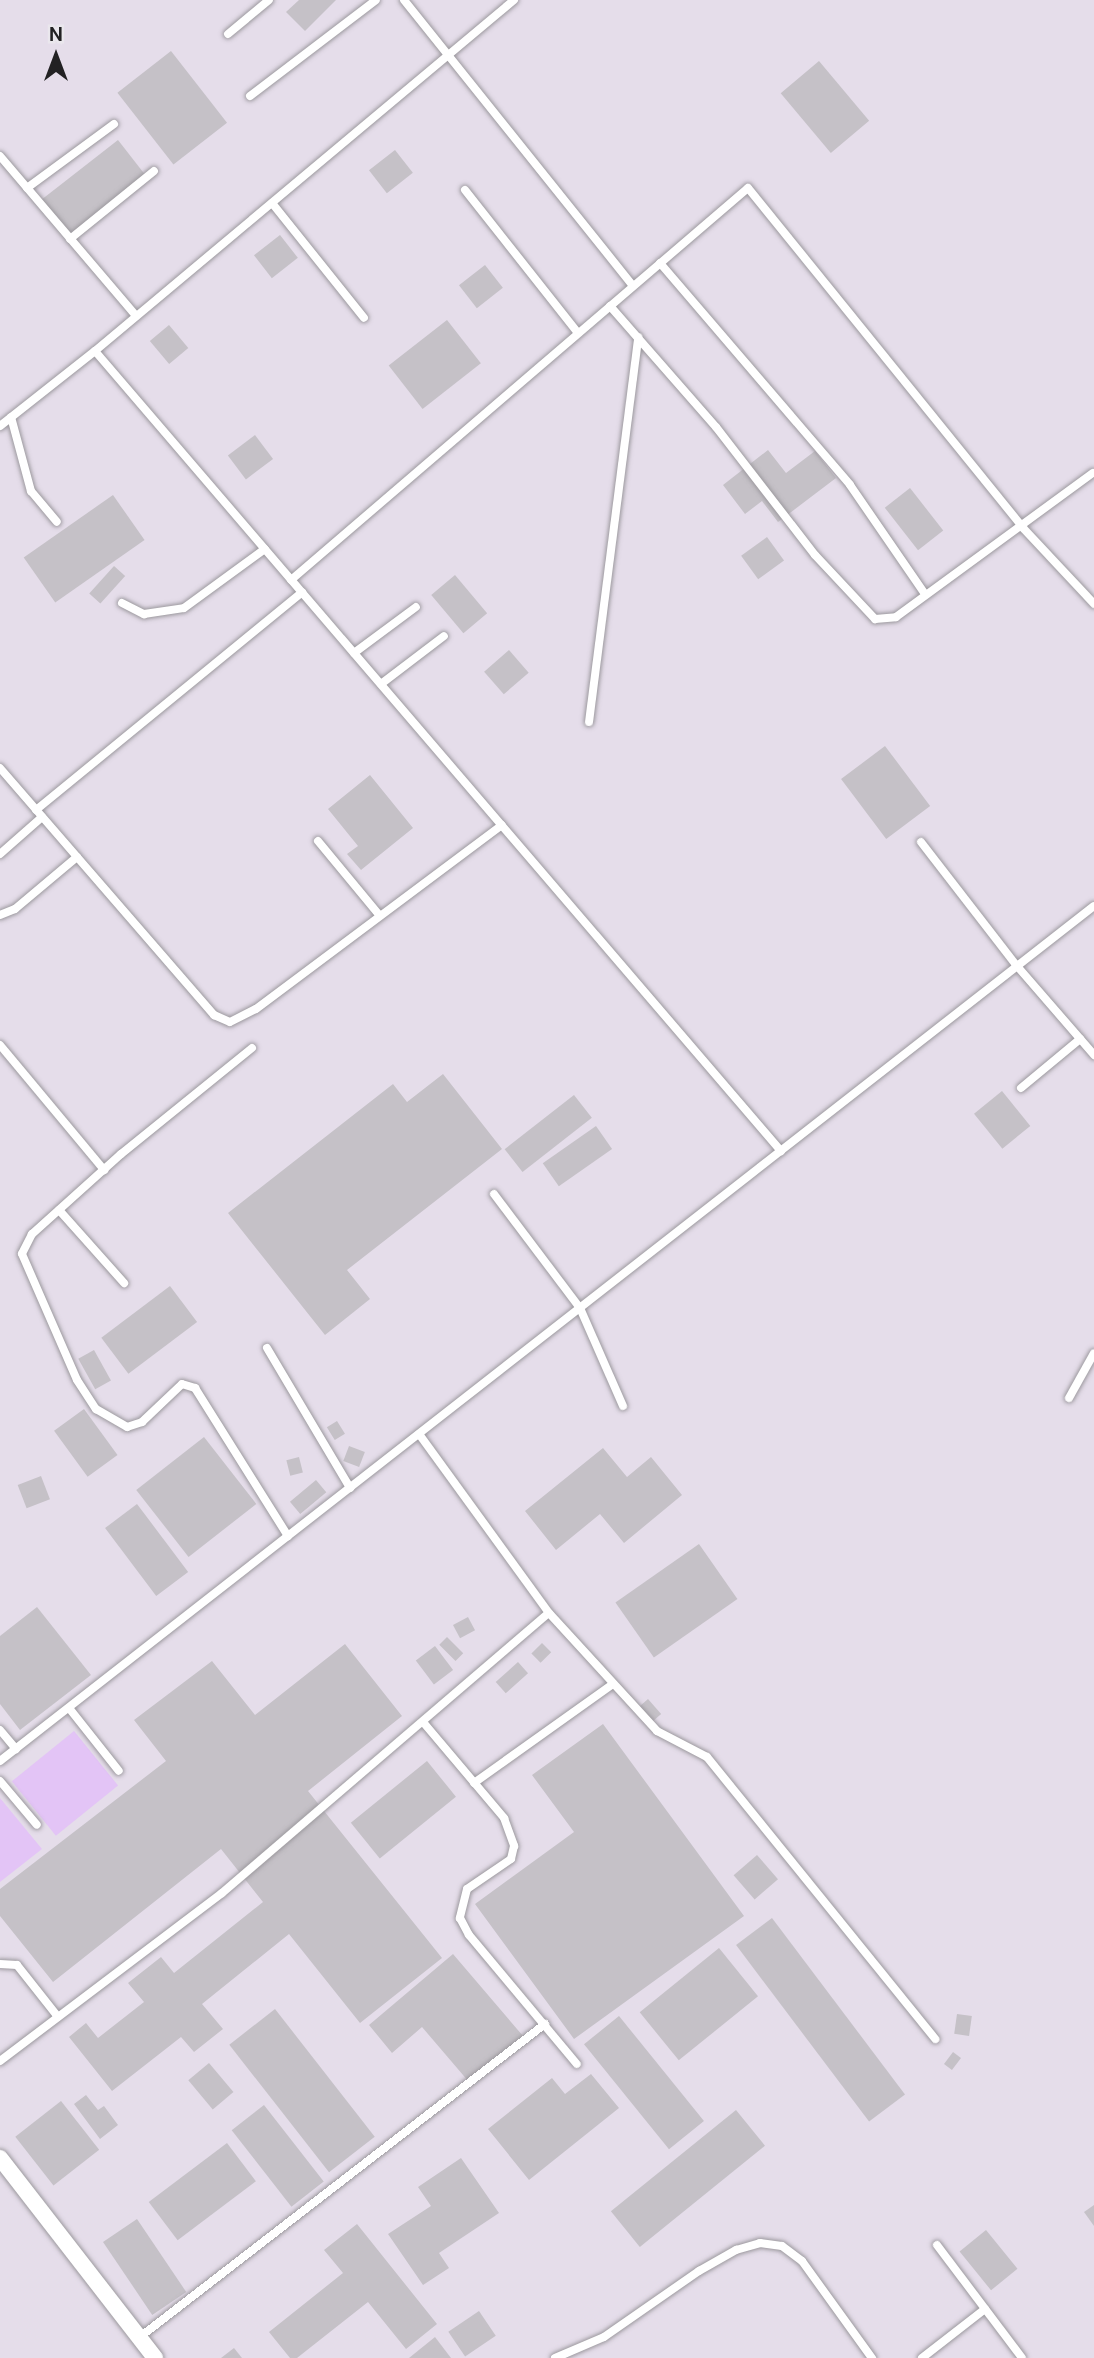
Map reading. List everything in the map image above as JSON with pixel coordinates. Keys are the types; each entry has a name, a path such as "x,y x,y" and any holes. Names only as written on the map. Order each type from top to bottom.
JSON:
{"street":[{"path":"0,2158 155,2358"}],"lane":[{"path":"228,34 269,0"},
{"path":"250,96 376,0"},
{"path":"404,0 450,53 633,286"},
{"path":"0,426 95,351 514,0"},
{"path":"27,188 114,124"},
{"path":"0,156 136,316"},
{"path":"70,239 154,171"},
{"path":"291,580 748,188 1023,528 1094,604"},
{"path":"465,190 578,333"},
{"path":"272,203 364,318"},
{"path":"660,263 850,485 925,594"},
{"path":"610,306 867,612 885,621 1023,528 1093,473"},
{"path":"589,722 638,337"},
{"path":"95,351 781,1151"},
{"path":"11,417 32,491 57,522"},
{"path":"122,603 144,614 184,608 265,549"},
{"path":"0,854 39,813 302,592"},
{"path":"354,653 416,607"},
{"path":"381,684 444,636"},
{"path":"0,768 214,1015 230,1022 256,1009 502,825"},
{"path":"318,841 380,916"},
{"path":"921,842 1017,966 1094,1055"},
{"path":"0,915 15,909 77,857"},
{"path":"0,1762 1094,906"},
{"path":"1021,1088 1080,1039"},
{"path":"0,1045 104,1170"},
{"path":"252,1048 59,1210 25,1243 24,1266 77,1380 96,1409 127,1427 142,1422 182,1384 195,1388 288,1536"},
{"path":"494,1194 580,1308 623,1406"},
{"path":"59,1210 124,1283"},
{"path":"267,1349 350,1488"},
{"path":"1069,1398 1094,1353"},
{"path":"419,1434 549,1612 657,1731 707,1757 934,2039"},
{"path":"0,2061 222,1892 549,1612"},
{"path":"474,1783 613,1684"},
{"path":"69,1708 119,1771"},
{"path":"423,1722 504,1818 514,1846 511,1859 467,1889 460,1918 469,1935 577,2064"},
{"path":"0,1730 16,1749"},
{"path":"0,1781 37,1825"},
{"path":"0,1964 17,1965 58,2017"},
{"path":"139,2337 545,2024"},
{"path":"555,2358 604,2337 699,2271 736,2250 760,2243 782,2246 802,2260 872,2358"},
{"path":"937,2245 1022,2358"},
{"path":"922,2358 985,2309"}],"shaded area":[{"path":"0,0 1094,0 1094,2358 0,2358"},
{"path":"74,1731 118,1785 56,1836 12,1781"},
{"path":"0,1798 42,1849 0,1882"}],"building":[{"path":"299,0 336,0 305,31 286,12"},
{"path":"171,51 227,123 173,165 117,93"},
{"path":"819,61 869,121 831,153 781,93"},
{"path":"118,140 149,179 72,240 41,200"},
{"path":"395,150 413,173 387,193 369,170"},
{"path":"280,235 298,258 272,278 254,255"},
{"path":"485,265 503,288 477,308 459,285"},
{"path":"447,320 481,363 423,409 389,366"},
{"path":"169,325 188,348 169,364 150,341"},
{"path":"255,435 273,459 246,479 228,455"},
{"path":"768,450 786,473 815,451 836,478 778,522 762,501 745,514 723,485"},
{"path":"910,488 943,531 918,550 885,508"},
{"path":"113,495 145,540 55,603 24,558"},
{"path":"767,537 784,560 758,579 741,556"},
{"path":"114,566 125,576 100,604 89,593"},
{"path":"455,575 487,613 463,633 431,595"},
{"path":"509,650 529,673 504,694 484,672"},
{"path":"885,746 930,806 886,839 841,779"},
{"path":"370,775 413,828 361,870 347,854 358,846 328,809"},
{"path":"443,1074 502,1149 347,1270 370,1299 325,1335 228,1213 393,1084 407,1102"},
{"path":"1002,1091 1030,1126 1002,1149 974,1114"},
{"path":"574,1095 592,1118 523,1172 505,1149"},
{"path":"596,1126 612,1149 559,1186 543,1163"},
{"path":"170,1286 197,1322 128,1374 101,1338"},
{"path":"94,1350 111,1381 95,1389 78,1359"},
{"path":"84,1409 118,1455 88,1477 54,1431"},
{"path":"337,1421 345,1434 335,1440 327,1427"},
{"path":"204,1437 256,1504 189,1557 136,1490"},
{"path":"349,1446 365,1452 359,1467 343,1461"},
{"path":"603,1448 627,1477 651,1457 682,1495 624,1543 600,1514 556,1550 525,1511"},
{"path":"299,1457 303,1473 290,1476 286,1460"},
{"path":"41,1476 50,1499 27,1508 18,1485"},
{"path":"316,1480 326,1492 300,1514 290,1502"},
{"path":"137,1504 188,1572 156,1596 105,1528"},
{"path":"699,1544 737,1599 654,1657 615,1603"},
{"path":"37,1607 91,1675 20,1730 0,1704 0,1636"},
{"path":"468,1617 475,1630 460,1638 453,1625"},
{"path":"447,1637 463,1653 455,1661 439,1645"},
{"path":"542,1643 551,1652 541,1663 531,1654"},
{"path":"345,1644 402,1716 308,1791 442,1958 360,2023 289,1934 202,2004 223,2029 194,2052 181,2037 112,2091 69,2037 86,2023 98,2038 144,2002 128,1983 161,1957 174,1973 263,1902 221,1849 53,1982 0,1916 0,1889 166,1761 134,1720 212,1661 255,1715"},
{"path":"435,1646 453,1670 434,1684 416,1660"},
{"path":"518,1662 528,1673 506,1693 496,1682"},
{"path":"648,1699 661,1714 653,1721 640,1706"},
{"path":"603,1724 744,1916 574,2039 475,1904 574,1832 532,1775"},
{"path":"427,1761 456,1797 380,1858 351,1823"},
{"path":"757,1855 778,1879 755,1899 734,1875"},
{"path":"772,1918 905,2094 869,2122 736,1945"},
{"path":"719,1948 758,1996 679,2060 640,2012"},
{"path":"453,1954 523,2036 469,2082 422,2027 392,2053 369,2025"},
{"path":"275,2009 375,2137 329,2172 229,2045"},
{"path":"957,2014 972,2016 969,2036 954,2034"},
{"path":"619,2016 704,2121 669,2149 584,2044"},
{"path":"953,2052 961,2058 952,2070 944,2064"},
{"path":"209,2063 233,2092 213,2109 188,2080"},
{"path":"591,2074 619,2108 529,2180 488,2129 552,2078 565,2094"},
{"path":"86,2095 98,2110 104,2106 118,2125 100,2139 74,2104"},
{"path":"61,2101 99,2150 53,2186 15,2137"},
{"path":"264,2105 324,2181 291,2207 232,2130"},
{"path":"736,2110 765,2146 640,2247 611,2211"},
{"path":"227,2143 256,2181 178,2240 149,2202"},
{"path":"461,2158 499,2213 439,2253 449,2268 423,2285 388,2234 431,2206 418,2187"},
{"path":"1094,2205 1094,2226 1084,2212"},
{"path":"137,2219 186,2292 152,2315 103,2242"},
{"path":"357,2224 437,2324 406,2349 368,2302 297,2358 290,2358 269,2332 343,2273 324,2250"},
{"path":"986,2230 1017,2269 991,2290 960,2251"},
{"path":"479,2311 496,2336 465,2357 448,2332"},
{"path":"435,2337 451,2358 409,2358"},
{"path":"234,2348 242,2358 221,2358"}]}
